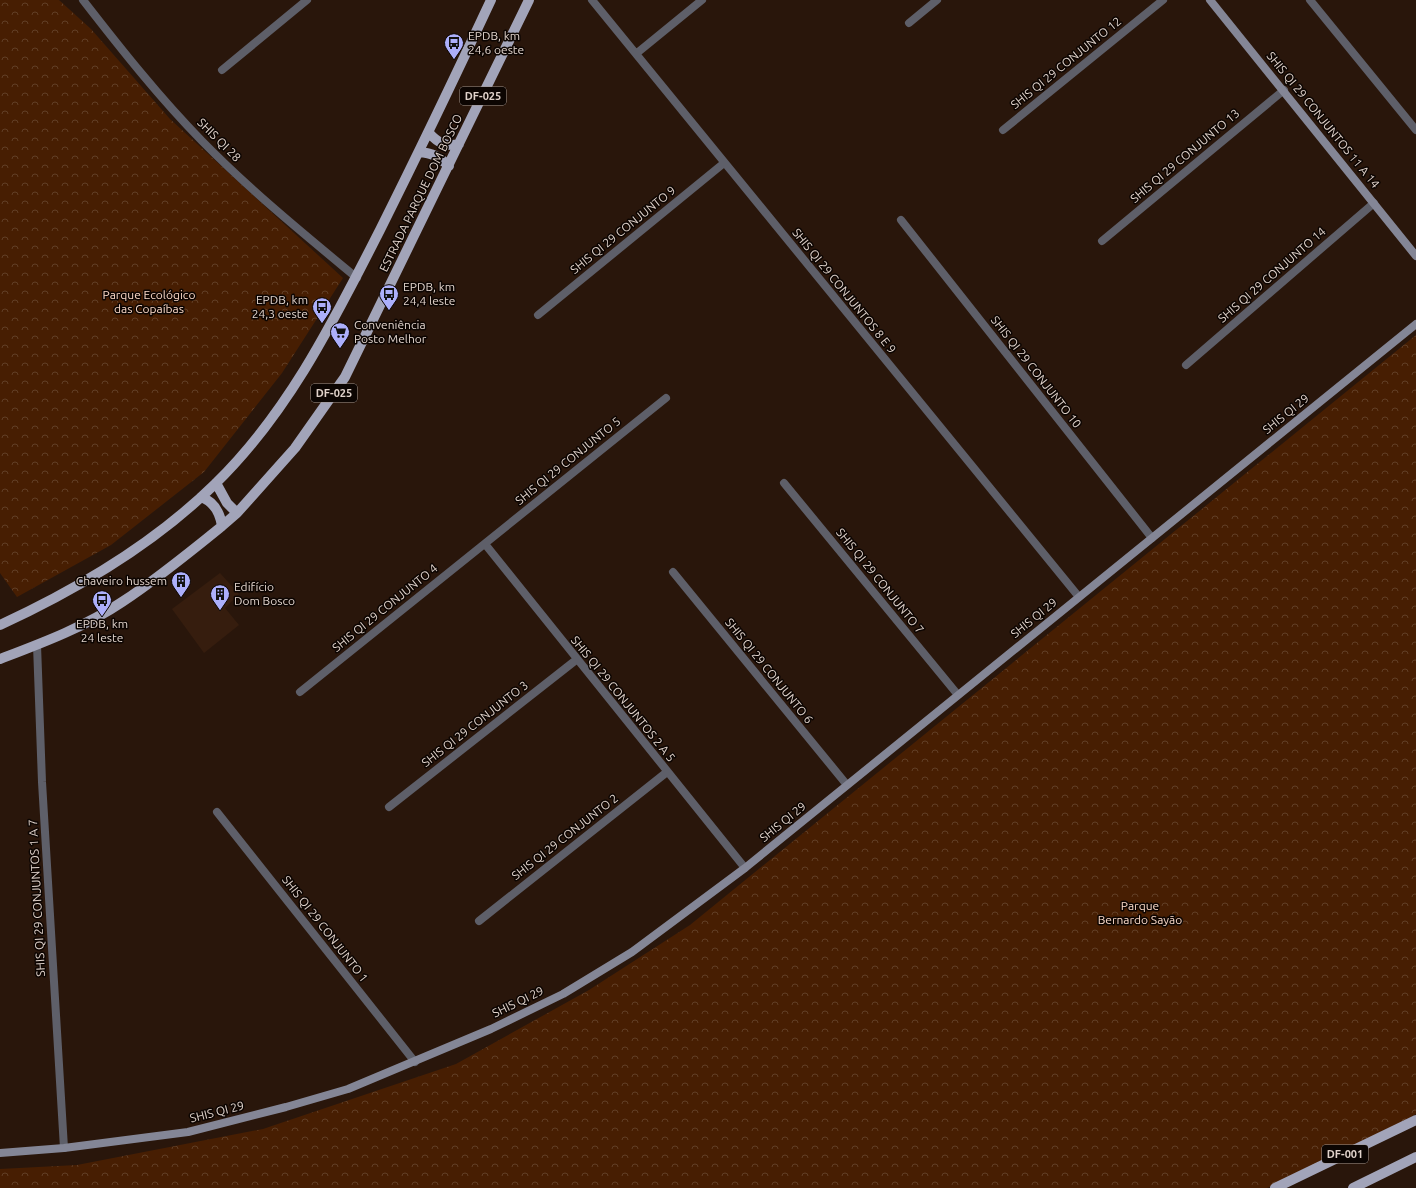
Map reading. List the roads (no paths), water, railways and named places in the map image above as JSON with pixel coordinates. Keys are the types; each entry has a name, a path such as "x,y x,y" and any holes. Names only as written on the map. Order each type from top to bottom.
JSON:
{"main road":[{"name":"ESTRADA PARQUE DOM BOSCO","path":"0,625 51,602 116,562 168,524 201,497 255,441 282,405 321,345 357,278 429,133 491,0"},
{"name":"ESTRADA PARQUE DOM BOSCO","path":"0,659 38,645 75,628 122,602 237,513 295,448 345,377 529,0"},
{"path":"429,133 436,141 446,145 459,144"},
{"path":"419,152 429,152 439,156 449,166"},
{"path":"216,483 227,503 237,513"},
{"path":"201,497 207,499 217,508 222,526"},
{"name":"DF-001","path":"1275,1188 1416,1120"},
{"name":"DF-001","path":"1353,1188 1416,1157"}],"street":[{"name":"SHIS QI 28","path":"83,0 143,76 202,141 284,218 357,278"},
{"path":"222,70 307,0"},
{"name":"SHIS QI 29 CONJUNTOS 8 E 9","path":"592,0 637,53 724,163 1079,597"},
{"path":"637,53 702,0"},
{"path":"910,23 937,0"},
{"name":"SHIS QI 29 CONJUNTO 12","path":"1003,130 1163,0"},
{"name":"SHIS QI 29 CONJUNTOS 11 A 14","path":"1210,0 1284,90 1416,256"},
{"path":"1310,0 1416,130"},
{"name":"SHIS QI 29 CONJUNTO 13","path":"1102,241 1284,90"},
{"name":"SHIS QI 29 CONJUNTO 9","path":"538,315 724,163"},
{"name":"SHIS QI 29 CONJUNTO 14","path":"1186,365 1374,203"},
{"name":"SHIS QI 29 CONJUNTO 10","path":"901,220 1152,538"},
{"name":"SHIS QI 29","path":"0,1153 64,1148 188,1132 348,1089 491,1029 563,994 632,952 744,868 1416,324"},
{"name":"SHIS QI 29 CONJUNTO 5","path":"484,544 666,398"},
{"name":"SHIS QI 29 CONJUNTO 7","path":"784,483 958,695"},
{"name":"SHIS QI 29 CONJUNTOS 2 A 5","path":"484,544 744,868"},
{"name":"SHIS QI 29 CONJUNTO 4","path":"300,692 484,544"},
{"name":"SHIS QI 29 CONJUNTO 6","path":"673,572 847,785"},
{"name":"SHIS QI 29 CONJUNTOS 1 A 7","path":"38,645 42,782 64,1148"},
{"name":"SHIS QI 29 CONJUNTO 3","path":"389,807 576,660"},
{"name":"SHIS QI 29 CONJUNTO 2","path":"479,921 667,772"},
{"name":"SHIS QI 29 CONJUNTO 1","path":"217,812 415,1062"}],"place":[{"name":"EPDB, km 24,6 oeste","path":"454,60"},
{"name":"EPDB, km 24,4 leste","path":"389,311"},
{"name":"EPDB, km 24,3 oeste","path":"322,324"},
{"name":"Conveniência Posto Melhor","path":"340,349"},
{"name":"Chaveiro hussem","path":"181,598"},
{"name":"Edifício Dom Bosco","path":"220,611"},
{"name":"EPDB, km 24 leste","path":"102,617"}],"park label":[{"name":"Parque Ecológico das Copaíbas","path":"149,302"},
{"name":"Parque Bernardo Sayão","path":"1140,913"}]}
